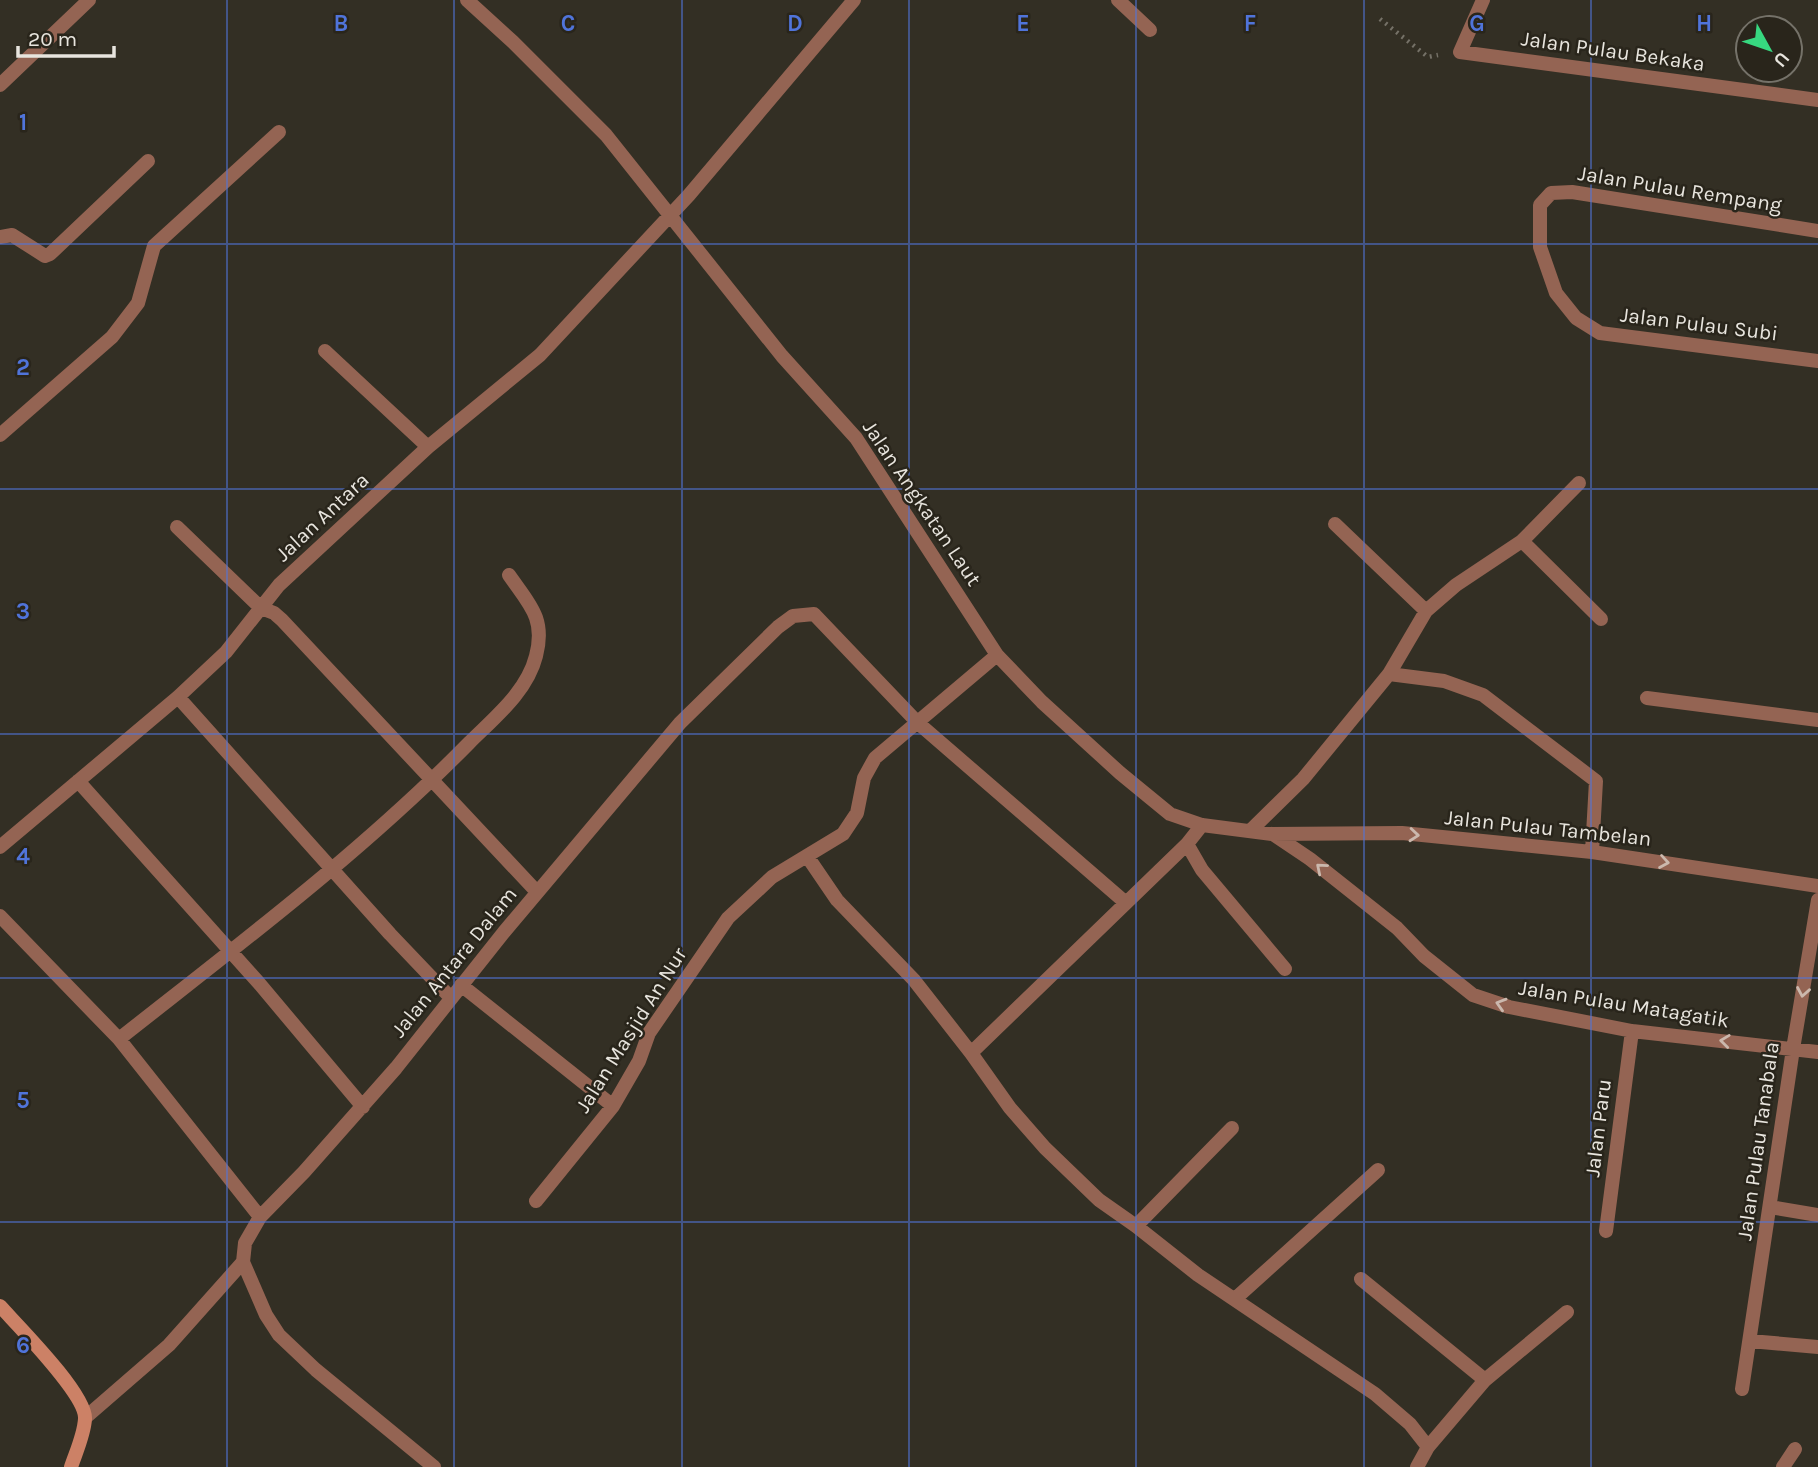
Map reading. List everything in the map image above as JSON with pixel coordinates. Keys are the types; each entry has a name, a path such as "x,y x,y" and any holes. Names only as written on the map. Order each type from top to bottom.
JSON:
{"street":[{"path":"0,85 89,0"},
{"name":"Jalan Angkatan Laut","path":"467,0 606,135 782,356 856,438 997,655 1042,702 1170,814 1202,825 1272,834"},
{"name":"Jalan Antara","path":"0,847 178,697 226,652 279,586 428,447 540,355 670,216 855,0"},
{"path":"1118,0 1150,30"},
{"path":"1460,52 1483,0"},
{"name":"Jalan Pulau Bekaka","path":"1460,52 1818,100"},
{"path":"0,435 112,337 138,303 154,246 279,132"},
{"path":"0,237 12,235 45,256 50,254 148,161"},
{"name":"Jalan Pulau Rempang","path":"1541,205 1551,192 1572,192 1818,231"},
{"name":"Jalan Pulau Subi","path":"1541,205 1540,247 1556,293 1576,317 1600,333 1818,361"},
{"path":"326,351 428,447"},
{"path":"1251,830 1303,779 1389,674 1426,611 1456,585 1522,541 1579,483"},
{"path":"1335,524 1426,611"},
{"path":"177,527 261,608 274,613 282,620 537,892"},
{"path":"1522,541 1601,619"},
{"path":"119,1040 331,868 432,780 513,698 536,658 540,632 538,616 509,575"},
{"name":"Jalan Antara Dalam","path":"243,1262 245,1243 260,1217 363,1107 537,892 680,723 778,627 793,616 814,614 918,723"},
{"name":"Jalan Masjid An Nur","path":"536,1201 613,1106 639,1061 649,1033 728,918 772,877 843,834 857,813 864,778 875,758 997,655"},
{"path":"1389,674 1444,681 1483,695 1596,781 1592,852"},
{"path":"178,697 390,934 451,998"},
{"path":"1647,698 1818,720"},
{"path":"918,723 1126,903"},
{"path":"78,782 230,951 363,1107"},
{"path":"971,1053 1187,844 1202,825"},
{"name":"Jalan Pulau Tambelan","path":"1272,834 1402,833 1592,852 1818,886"},
{"name":"Jalan Pulau Matagatik","path":"1272,834 1310,859 1397,928 1424,956 1473,995 1509,1007 1632,1031 1818,1052"},
{"path":"1187,844 1202,870 1285,969"},
{"path":"807,856 837,900 914,980 1010,1108 1045,1148 1098,1200 1198,1275 1376,1394 1410,1424 1428,1447"},
{"name":"Jalan Pulau Tanabala","path":"1742,1389 1818,900"},
{"path":"0,916 119,1040 260,1217"},
{"path":"461,985 613,1106"},
{"name":"Jalan Paru","path":"1606,1231 1632,1031"},
{"path":"1136,1226 1232,1128"},
{"path":"1236,1298 1378,1170"},
{"path":"1770,1206 1818,1215"},
{"path":"71,1467 86,1417 169,1345 243,1262 266,1315 279,1335 316,1370 434,1467"},
{"path":"1361,1279 1485,1380"},
{"path":"0,1306 64,1378 80,1400 86,1417"},
{"path":"1417,1467 1428,1447 1485,1380 1567,1312"},
{"path":"1750,1341 1818,1348"},
{"path":"1783,1467 1795,1449"}],"path":[{"path":"1380,19 1428,57 1460,52"}]}
